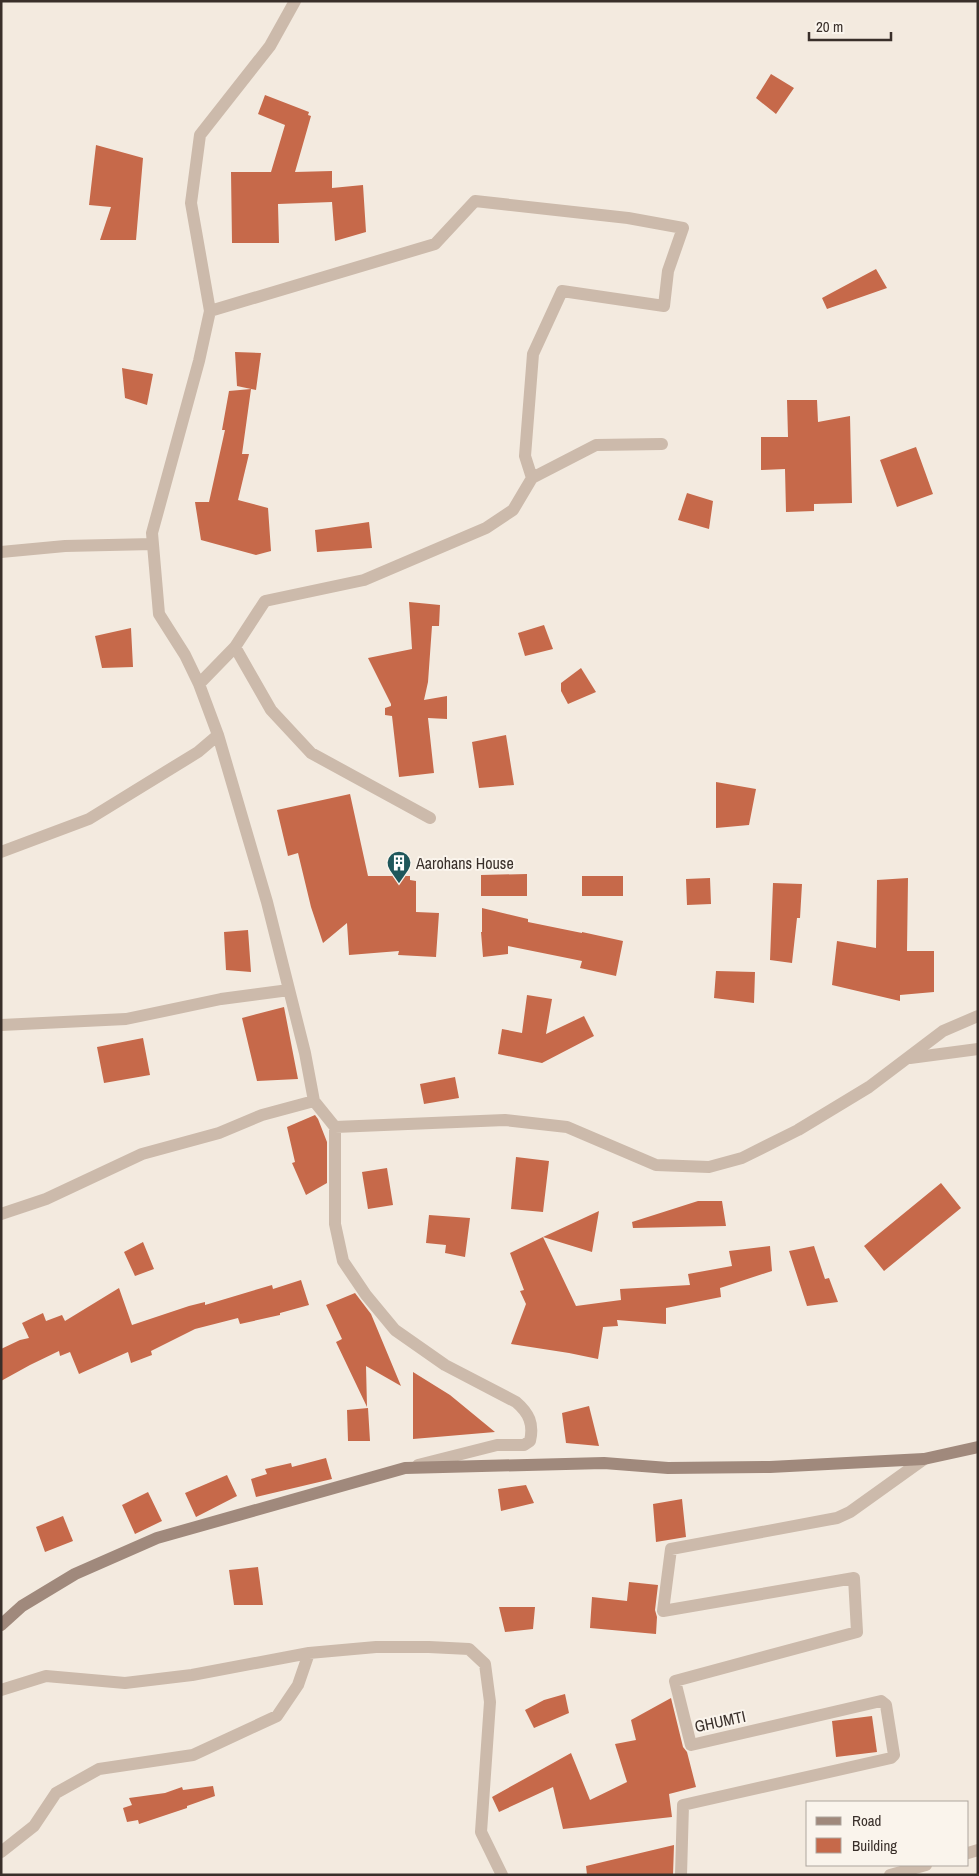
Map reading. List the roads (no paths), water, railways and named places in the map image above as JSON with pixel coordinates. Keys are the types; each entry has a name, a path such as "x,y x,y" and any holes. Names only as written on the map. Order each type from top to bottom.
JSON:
{"street":[{"path":"1,1625 22,1606 75,1574 157,1538 405,1468 497,1445 524,1445 530,1441 532,1430 530,1419 525,1410 516,1402 445,1365 395,1330 366,1295 343,1261 335,1224 335,1127 314,1101 305,1053 266,902 218,735 199,684 159,614 152,533 199,361 210,312 191,203 200,135 270,46 295,1"},
{"path":"210,312 435,244 475,200 628,218 683,228 668,271 664,306 562,291 533,354 525,456 532,478"},
{"path":"199,684 235,647 265,601 364,580 486,528 513,510 532,478 596,445 662,444"},
{"path":"1,552 66,546 153,544"},
{"path":"235,647 270,710 311,753 430,818"},
{"path":"1,852 88,819 198,752 218,735"},
{"path":"1,1025 126,1018 221,999 289,990"},
{"path":"335,1127 505,1120 567,1127 656,1165 709,1167 742,1158 798,1130 869,1087 943,1031 978,1016"},
{"path":"908,1058 978,1049"},
{"path":"1,1214 46,1199 142,1154 219,1133 262,1115 314,1101"},
{"path":"405,1468 604,1463 668,1468 770,1466 924,1459 978,1447"},
{"name":"GHUMTI","path":"681,1875 683,1805 892,1758 894,1755 886,1705 881,1701 691,1745 675,1681 857,1632 854,1578 663,1610 671,1549 837,1518 850,1512 924,1459"},
{"path":"1,1690 46,1676 125,1683 192,1675 308,1653 376,1647 429,1646 469,1649 486,1664 490,1702 481,1832 502,1875"},
{"path":"1,1852 34,1826 56,1792 99,1769 192,1756 276,1716 298,1685 308,1653"},
{"path":"890,1875 922,1866"}],"place":[{"name":"Aarohans House","path":"399,884"}]}
